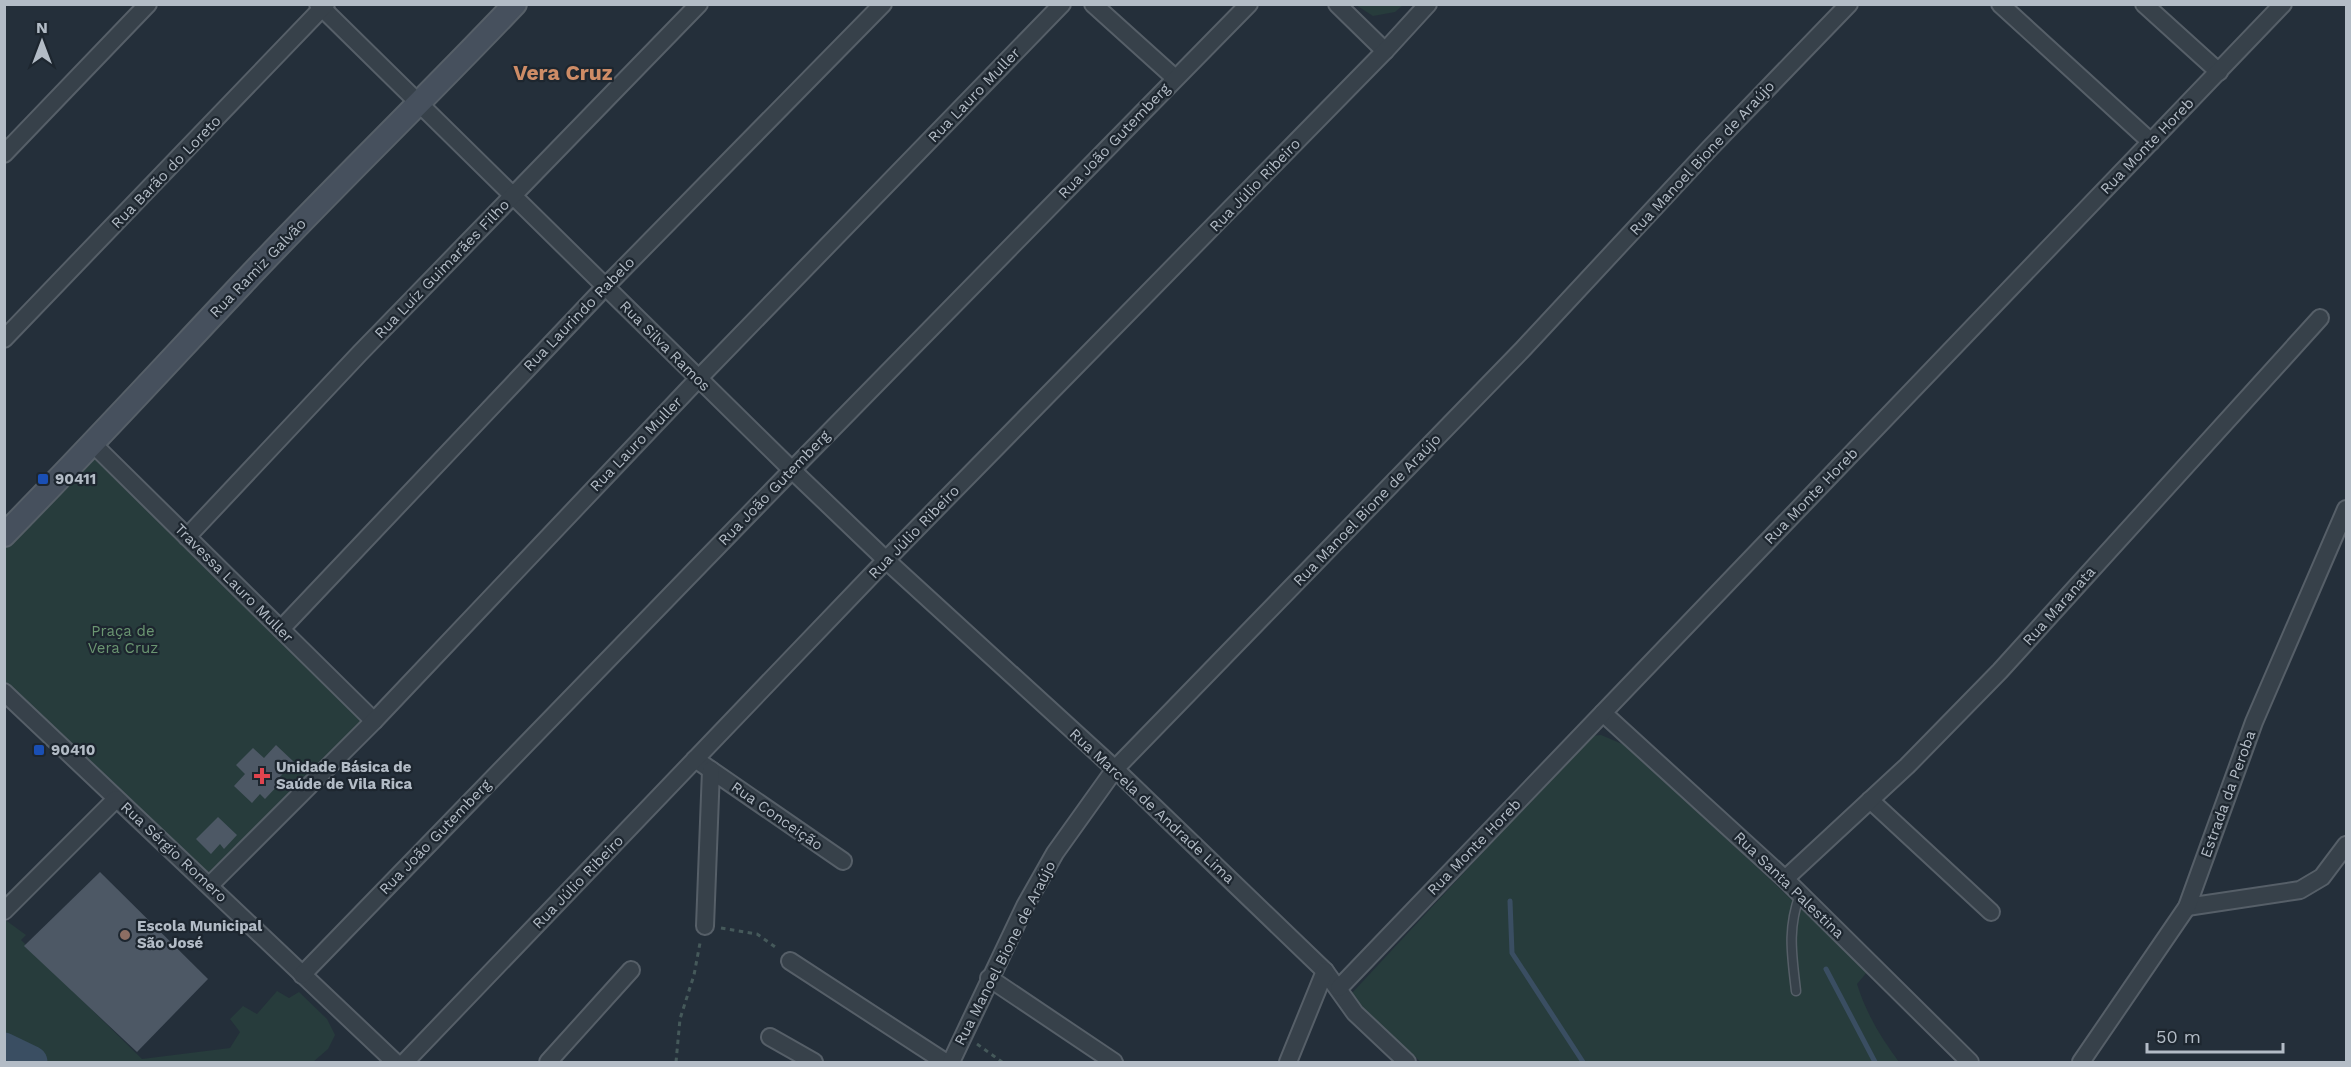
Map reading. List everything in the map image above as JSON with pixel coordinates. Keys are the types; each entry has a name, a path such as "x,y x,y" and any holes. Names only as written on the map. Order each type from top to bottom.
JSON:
{"street":[{"path":"4,154 148,4"},
{"name":"Rua Ramiz Galvão","path":"4,535 94,444 242,284 515,4"},
{"name":"Rua Luíz Guimarães Filho","path":"187,537 360,353 699,4"},
{"name":"Rua Laurindo Rabelo","path":"281,629 605,286 883,4"},
{"name":"Rua Lauro Muller","path":"210,885 374,721 698,379 1062,4"},
{"path":"1093,4 1175,78"},
{"name":"Rua João Gutemberg","path":"302,975 792,470 1249,4"},
{"path":"1337,4 1386,51"},
{"name":"Rua Júlio Ribeiro","path":"405,1062 886,560 1386,51 1428,4"},
{"name":"Rua Manoel Bione de Araújo","path":"951,1062 1025,906 1055,853 1115,769 1523,349 1710,148 1849,4"},
{"path":"2000,4 2151,142"},
{"path":"2144,4 2219,72"},
{"name":"Rua Monte Horeb","path":"1339,988 2283,4"},
{"name":"Rua Silva Ramos","path":"322,6 698,379 886,560"},
{"name":"Rua Barão do Loreto","path":"4,339 322,6"},
{"name":"Rua Maranata","path":"1785,879 1870,800 2000,671 2320,318"},
{"name":"Travessa Lauro Muller","path":"94,444 374,721"},
{"name":"Estrada da Peroba","path":"2081,1062 2187,907 2254,722 2346,509"},
{"name":"Rua Marcela de Andrade Lima","path":"886,560 1115,769 1325,971 1354,1012 1407,1062"},
{"name":"Rua Sérgio Romero","path":"4,692 395,1062"},
{"name":"Rua Santa Palestina","path":"1603,712 1785,879 1970,1062"},
{"name":"Rua Conceição","path":"695,759 843,861"},
{"name":"Rua Conceição","path":"705,926 711,770"},
{"path":"4,911 116,799"},
{"path":"1870,800 1991,912"},
{"path":"2187,907 2300,890 2322,878 2346,845"},
{"path":"790,961 945,1062"},
{"path":"548,1062 631,970"},
{"path":"1288,1062 1325,971"},
{"path":"989,978 1114,1062"},
{"path":"770,1037 814,1062"}],"lane":[{"path":"1796,992 1790,939 1792,915 1800,894"}],"path":[{"path":"676,1062 680,1020 694,975 705,926 757,934 769,941 790,961"},
{"path":"963,1035 1002,1062"}],"green space":[{"path":"1356,5 1403,5 1395,12 1373,16"},
{"name":"Praça de Vera Cruz","path":"94,445 374,721 210,885 5,691 4,535"},
{"path":"1601,735 1627,746 1868,971 1857,984 1875,1025 1899,1062 1421,1062 1369,1016 1352,993 1591,736"},
{"path":"4,919 26,935 21,940 142,1059 230,1048 240,1032 230,1019 243,1006 257,1014 277,991 289,998 299,992 327,1019 335,1035 328,1049 313,1062 5,1062"}],"building":[{"name":"Unidade Básica de Saúde de Vila Rica","path":"276,745 294,762 278,779 281,782 265,799 260,794 252,803 234,786 245,774 236,765 253,748 264,758"},
{"path":"218,817 237,835 224,849 220,844 211,854 196,839"},
{"path":"100,872 208,979 137,1052 24,946"}],"waterway":[{"path":"1510,901 1512,953 1583,1062"},
{"path":"1826,969 1875,1062"},
{"path":"4,1049 31,1062"}],"place":[{"name":"90411","path":"43,479"},
{"name":"90410","path":"39,750"},
{"name":"Unidade Básica de Saúde de Vila Rica","path":"262,776"},
{"name":"Escola Municipal São José","path":"125,935"}],"district":[{"name":"Vera Cruz","path":"563,73"}]}
